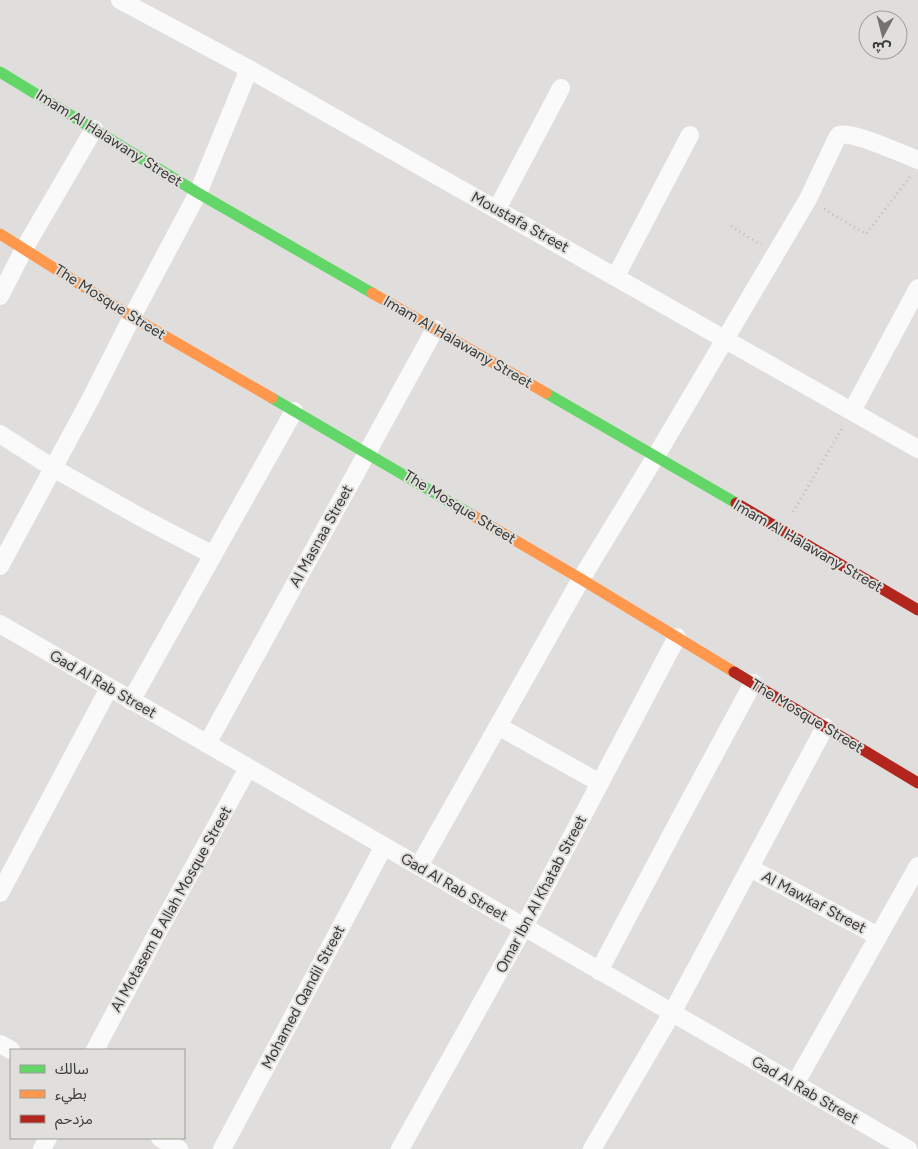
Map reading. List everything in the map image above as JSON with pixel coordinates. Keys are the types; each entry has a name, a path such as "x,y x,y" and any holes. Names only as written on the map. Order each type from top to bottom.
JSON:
{"street":[{"name":"Moustafa Street","path":"120,0 249,69 918,449"},
{"path":"0,566 90,400 198,193 249,69"},
{"name":"Imam Al Halawany Street","path":"0,72 198,193 435,328 918,610"},
{"path":"497,209 561,88"},
{"path":"0,296 24,249 94,129"},
{"path":"419,866 581,579 808,199 836,140 840,135 845,134 859,137 915,167"},
{"path":"616,276 690,135"},
{"name":"The Mosque Street","path":"0,234 132,317 581,579 918,783"},
{"path":"852,411 918,288"},
{"name":"Al Masnaa Street","path":"207,744 435,328"},
{"path":"132,700 294,411"},
{"path":"0,434 53,468 213,555"},
{"name":"Gad Al Rab Street","path":"0,624 908,1149"},
{"name":"Omar Ibn Al Khatab Street","path":"400,1149 524,927 677,637"},
{"path":"599,971 753,683"},
{"path":"0,893 109,688"},
{"path":"498,726 600,783"},
{"path":"599,1146 825,727"},
{"name":"Al Motasem B Allah Mosque Street","path":"95,1049 248,768"},
{"name":"Mohamed Qandil Street","path":"222,1149 384,846"},
{"path":"795,1084 918,866"},
{"name":"Al Mawkaf Street","path":"750,868 878,936"},
{"path":"162,1139 179,1149"}],"path":[{"path":"808,199 866,234 915,167"},
{"path":"731,226 776,254"},
{"path":"782,531 852,411"}],"traffic: fast":[{"path":"0,72 198,193 372,293"},
{"path":"546,393 736,503"},
{"path":"272,398 472,515"}],"traffic: slow":[{"path":"0,234 132,317 272,398"},
{"path":"372,293 546,393"},
{"path":"472,515 734,672"}],"traffic: jam":[{"path":"736,503 918,610"},
{"path":"734,672 918,783"}]}
